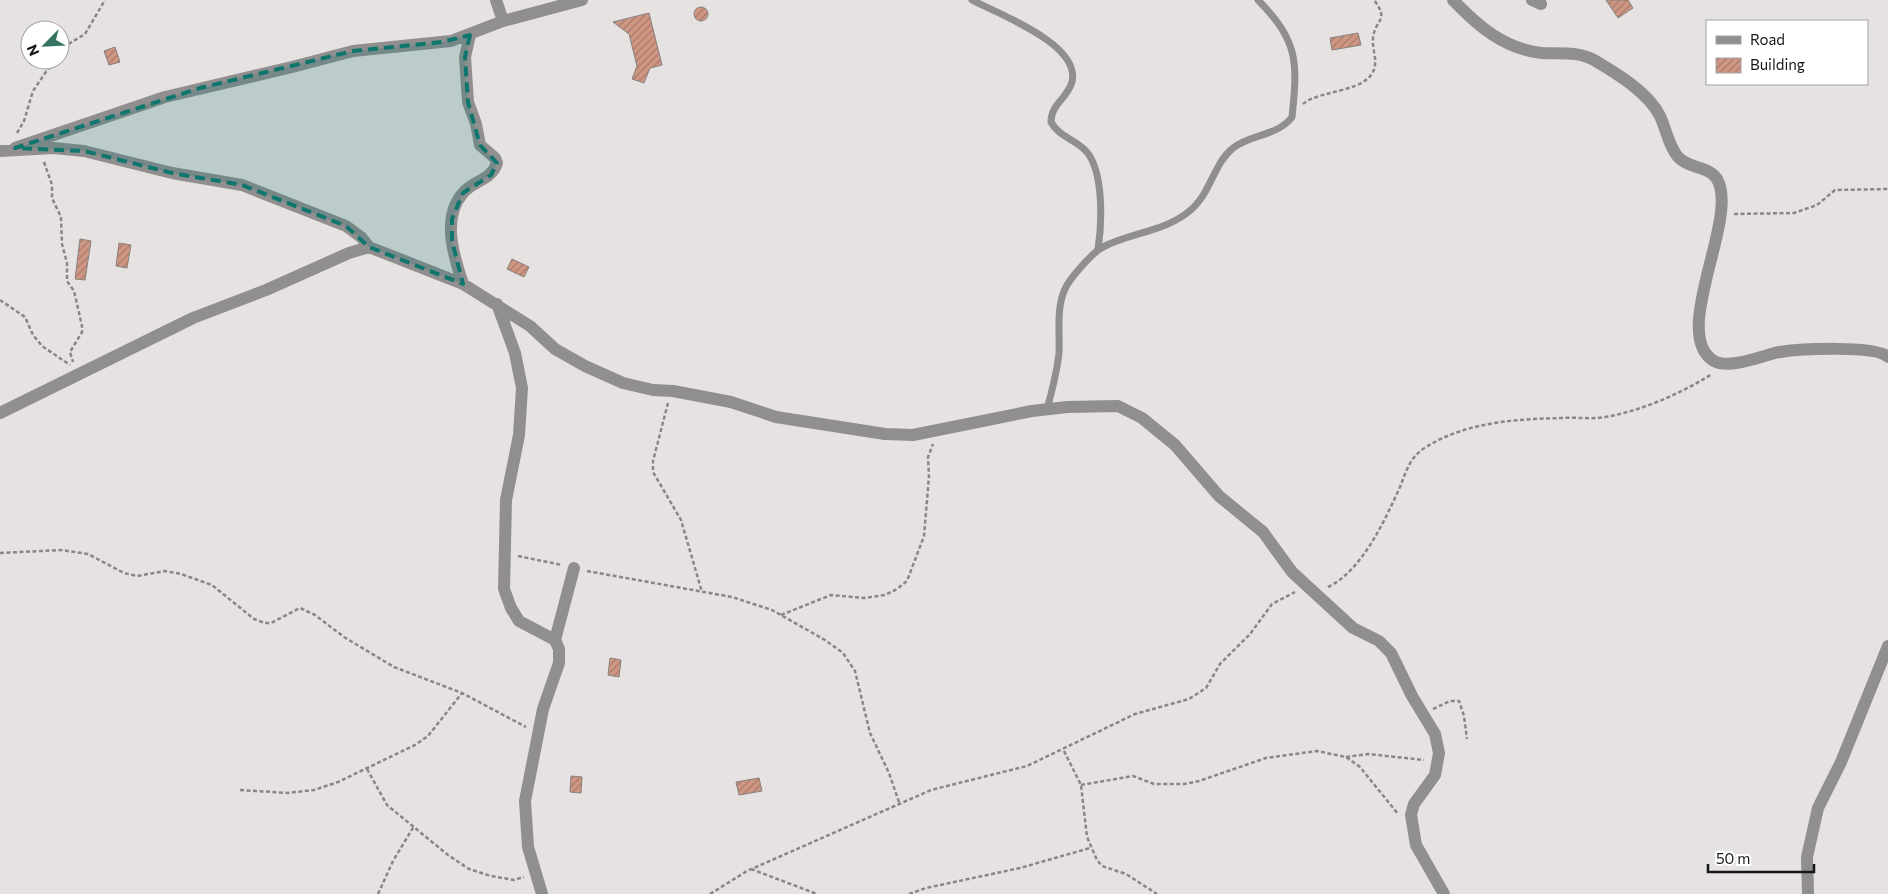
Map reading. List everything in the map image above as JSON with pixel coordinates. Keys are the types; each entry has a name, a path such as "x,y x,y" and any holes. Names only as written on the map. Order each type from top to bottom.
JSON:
{"street":[{"path":"496,0 503,21"},
{"path":"7,149 126,109 200,88 292,68 353,51 442,42 470,35 503,21 582,0"},
{"path":"1453,0 1493,37 1541,53 1564,52 1592,59 1633,88 1658,114 1676,156 1689,165 1707,170 1717,178 1720,187 1720,212 1717,235 1700,303 1699,336 1708,356 1714,361 1729,364 1780,352 1811,350 1869,349 1888,356"},
{"path":"463,284 452,241 452,219 463,193 491,175 497,163 492,155 480,145 476,124 468,102 465,57 470,35"},
{"path":"7,149 39,148 84,151 180,175 242,185 346,226 361,237 369,247 463,284 530,326 555,349 585,366 623,383 654,390 673,391 732,402 776,417 838,428 904,435 942,430 1002,416 1067,406 1118,406 1142,418 1176,445 1219,496 1263,532 1292,572 1353,628 1386,647 1435,734 1440,753 1438,764 1429,786 1414,804 1411,815 1412,832 1428,868 1444,894"},
{"path":"0,413 193,318 266,290 349,253 369,247"},
{"path":"497,304 515,352 522,388 519,435 506,500 504,589 510,608 519,622 555,640"},
{"path":"542,894 528,847 525,801 543,709 559,663 559,649 555,640 574,568"},
{"path":"1808,894 1807,857 1818,808 1841,762 1888,646"}],"lane":[{"path":"972,0 1039,34 1057,48 1067,59 1072,72 1072,81 1068,91 1054,106 1051,122 1055,130 1085,150 1093,163 1100,208 1101,230 1098,249"},
{"path":"1047,409 1059,354 1061,302 1065,288 1098,249 1169,224 1187,213 1203,199 1218,169 1232,149 1247,140 1286,125 1292,117 1295,84 1294,51 1280,25 1258,0"}],"path":[{"path":"70,43 85,34 105,0"},
{"path":"1292,117 1303,103 1314,97 1345,90 1370,76 1375,66 1372,39 1382,19 1381,9 1374,0"},
{"path":"7,149 24,121 33,91 47,70"},
{"path":"0,300 25,317 33,335 42,346 77,369 70,352 82,332 82,326 74,292 66,278 67,263 62,244 61,217 52,198 52,185 39,148"},
{"path":"1720,212 1733,214 1794,213 1817,205 1834,190 1888,188"},
{"path":"710,894 750,869 931,790 1027,766 1064,750 1135,714 1189,699 1206,688 1220,664 1250,634 1272,604 1284,596 1341,581 1349,573 1382,523 1406,467 1415,455 1433,443 1498,422 1610,417 1665,398 1702,381 1729,364"},
{"path":"673,391 666,408 653,461 653,472 681,520 702,592"},
{"path":"781,615 831,595 864,598 885,595 907,581 924,536 929,476 928,457 942,430"},
{"path":"0,554 61,550 77,552 88,554 124,573 137,576 164,571 198,579 212,585 254,619 264,623 270,623 300,608 315,615 344,637 394,667 462,693 538,734"},
{"path":"505,553 574,568 732,597 781,615 825,640 843,653 855,671 870,733 889,773 900,805"},
{"path":"240,790 288,793 314,790 367,769 428,736 462,693"},
{"path":"1423,715 1444,704 1459,701 1467,739"},
{"path":"1064,750 1080,785 1090,848 1102,866 1126,874 1157,894"},
{"path":"1080,785 1133,776 1154,784 1184,784 1199,781 1266,758 1317,752 1346,757 1368,754 1388,755 1438,764"},
{"path":"1346,757 1360,767 1412,832"},
{"path":"367,769 387,805 448,855 469,869 491,876 521,879 526,875 532,863"},
{"path":"378,894 393,861 414,826"},
{"path":"909,894 926,888 1020,868 1090,848"},
{"path":"750,869 818,894"}],"highlighted area":[{"path":"470,35 465,57 468,102 480,145 497,163 491,175 463,193 452,219 452,241 463,284 369,247 346,226 242,185 172,173 84,151 15,148 200,88 353,51 442,42"}],"building":[{"path":"1606,0 1628,0 1633,8 1618,18"},
{"path":"701,7 706,9 708,14 706,19 701,21 696,19 694,14 696,9"},
{"path":"649,13 662,65 650,68 644,83 632,79 637,66 629,34 613,22"},
{"path":"1358,33 1361,45 1332,50 1330,38"},
{"path":"115,47 120,62 109,65 104,51"},
{"path":"80,239 91,241 85,280 75,279"},
{"path":"119,243 131,245 127,268 116,266"},
{"path":"512,259 529,267 524,277 507,269"},
{"path":"610,658 621,660 619,677 608,675"},
{"path":"571,776 582,777 581,793 570,792"},
{"path":"759,778 762,791 739,795 736,782"}]}
